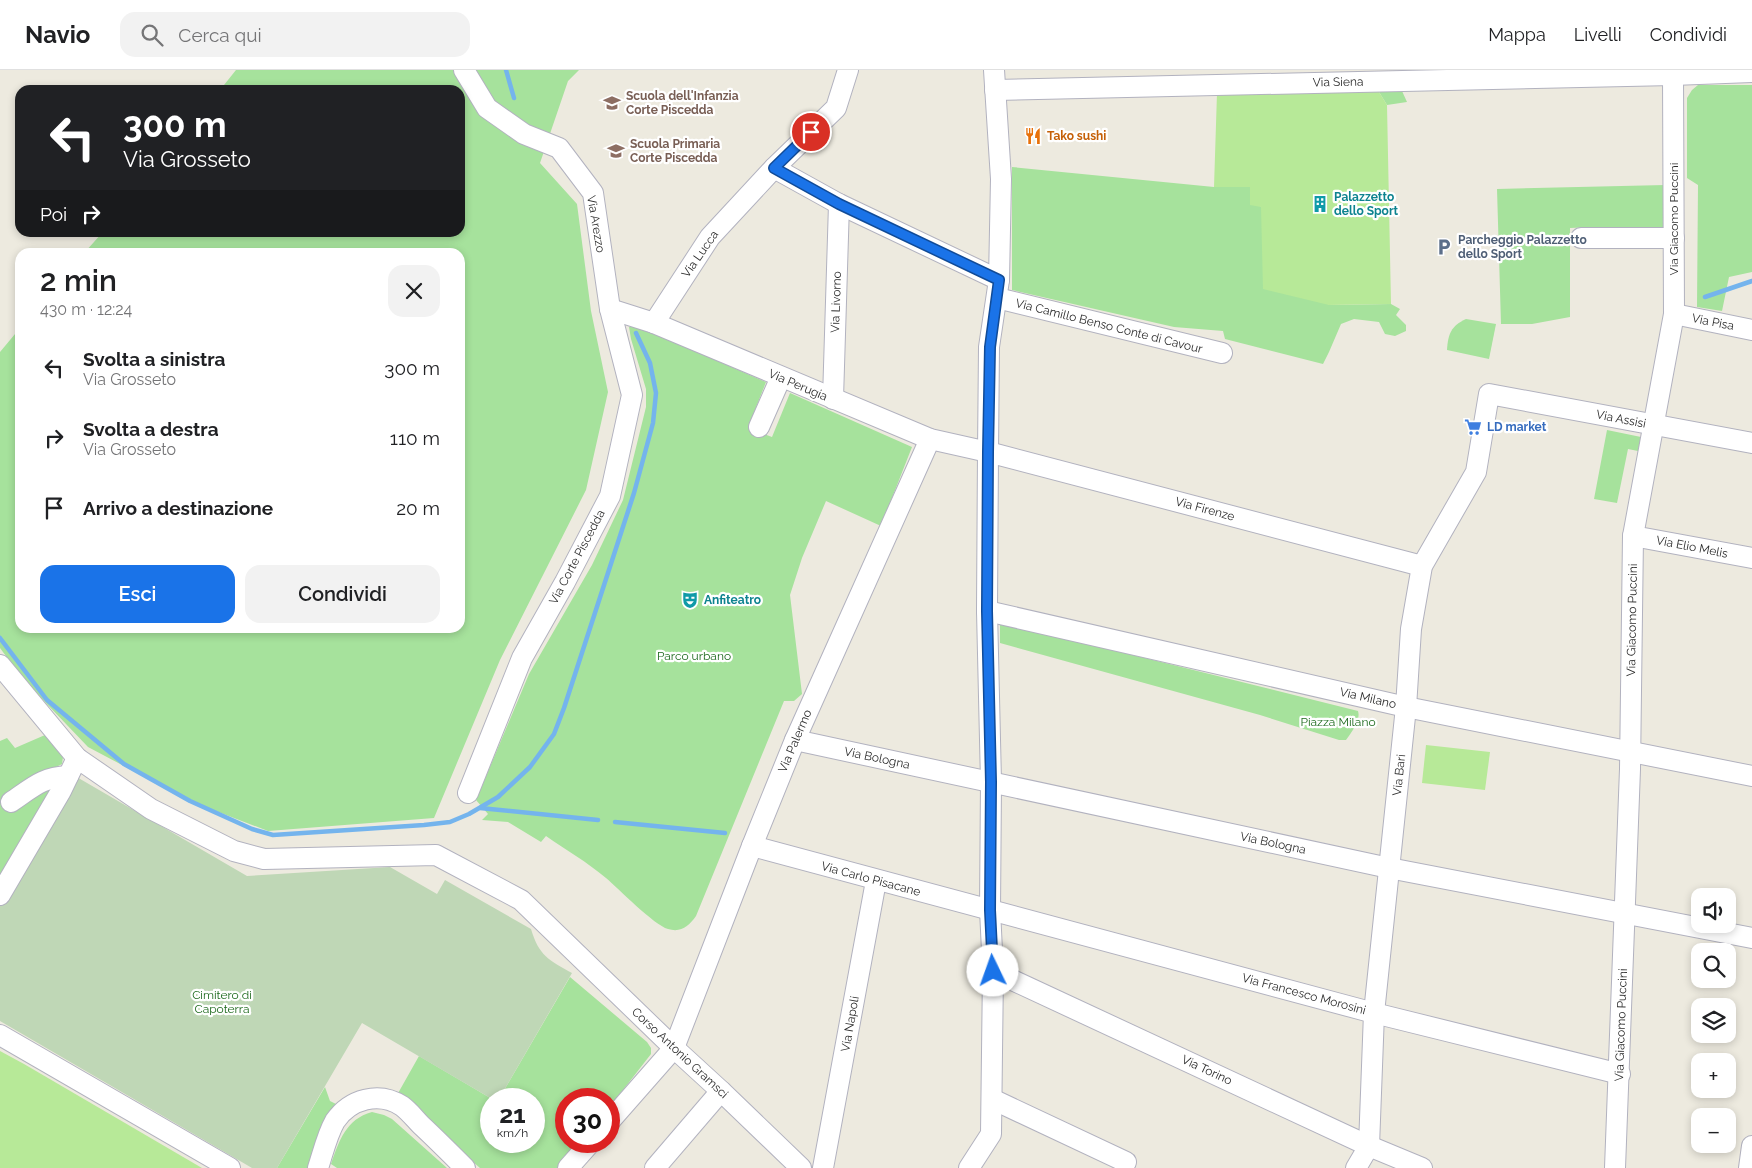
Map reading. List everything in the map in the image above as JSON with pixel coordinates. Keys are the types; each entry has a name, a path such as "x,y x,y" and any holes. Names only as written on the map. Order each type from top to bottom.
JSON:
{"street":[{"name":"Via Arezzo","path":"464,70 487,108 524,134 559,148 593,193 610,309"},
{"name":"Via Lucca","path":"654,324 710,237 774,168 836,108 848,70"},
{"name":"Via Siena","path":"995,80 1458,75 1673,76 1752,72"},
{"name":"Via Giacomo Puccini","path":"1615,1168 1626,913 1633,536 1674,314 1673,76"},
{"path":"969,1168 991,1134 992,1099 993,971 990,910 991,782 987,611 990,347 998,289 1001,180 995,80"},
{"name":"Via Camillo Benso Conte di Cavour","path":"774,168 998,289 1222,354"},
{"name":"Via Livorno","path":"833,399 839,204"},
{"path":"1581,238 1674,238"},
{"name":"Via Perugia","path":"610,309 654,324 930,439 988,452"},
{"name":"Via Corte Piscedda","path":"468,793 522,658 565,582 610,496 632,395 610,309"},
{"name":"Via Pisa","path":"1674,314 1752,330"},
{"path":"760,427 781,377"},
{"name":"Via Assisi","path":"1489,394 1752,443"},
{"name":"Via Bari","path":"1370,1146 1374,1013 1406,707 1411,629 1422,566 1476,472 1489,394"},
{"name":"Via Palermo","path":"674,1048 795,740 930,439"},
{"name":"Via Firenze","path":"988,452 1422,566"},
{"name":"Via Elio Melis","path":"1633,536 1752,558"},
{"name":"Via Milano","path":"987,611 1406,707 1752,776"},
{"name":"Corso Antonio Gramsci","path":"0,665 77,758 151,809 234,851 264,859 436,855 521,900 801,1168"},
{"name":"Via Bologna","path":"795,740 1389,868 1752,938"},
{"path":"0,895 61,791 77,758"},
{"path":"11,802 43,780 54,776 68,776"},
{"name":"Via Carlo Pisacane","path":"752,846 876,881 990,910"},
{"name":"Via Napoli","path":"823,1168 876,881"},
{"name":"Via Francesco Morosini","path":"990,910 1374,1013 1620,1074"},
{"name":"Via Torino","path":"993,971 1370,1146 1422,1168"},
{"path":"0,1035 230,1168"},
{"path":"620,1109 674,1048"},
{"path":"655,1168 721,1091"},
{"path":"318,1168 334,1123 341,1113 361,1100 372,1098 383,1099 403,1107 465,1168"},
{"path":"992,1099 1126,1162"},
{"path":"1356,1168 1370,1146"},
{"path":"1749,1168 1752,1146"},
{"path":"568,1168 581,1153"}],"green space":[{"path":"236,70 579,70 568,81 540,163 577,204 591,311 608,392 586,490 500,660 434,818 268,831 190,801 88,747 23,679 0,648 0,352 15,334 15,633 465,633 465,248 89,248 98,237 465,237 465,85 224,85"},
{"path":"1698,85 1752,85 1752,272 1729,277 1722,311 1697,307 1698,185 1687,178 1687,98"},
{"path":"1402,91 1407,102 1387,105 1379,92"},
{"path":"1379,92 1387,105 1391,304 1329,305 1263,289 1261,207 1250,205 1250,187 1214,187 1217,93"},
{"path":"1012,167 1214,187 1250,187 1261,207 1329,305 1391,304 1400,309 1396,315 1406,325 1406,331 1395,336 1385,334 1379,322 1354,319 1341,324 1323,364 1225,339 1223,331 1174,327 1012,290"},
{"path":"1665,185 1665,230 1599,231 1594,227 1570,228 1570,317 1532,324 1501,324 1497,189"},
{"path":"1466,319 1496,324 1489,359 1447,350 1451,331"},
{"name":"Parco urbano","path":"629,327 640,327 766,382 748,428 772,437 790,393 912,447 881,526 826,501 802,558 790,595 802,694 794,701 784,701 696,916 687,926 677,930 668,929 654,921 599,872 546,836 541,842 508,822 482,820 488,814 476,800 529,674 592,565 623,500 646,407 646,389"},
{"path":"1607,430 1641,437 1638,451 1628,449 1617,503 1594,499"},
{"name":"Piazza Milano","path":"1000,622 1358,711 1359,715 1355,726 1346,740 1339,740 1260,715 1000,643"},
{"path":"45,735 63,757 62,764 44,773 58,788 0,881 0,741 7,738 15,748"},
{"path":"1426,745 1490,752 1485,790 1422,783"},
{"name":"Cimitero di Capoterra","path":"75,776 247,876 390,867 437,894 445,880 531,929 541,951 572,973 505,1088 480,1088 480,1092 362,1023 277,1168 252,1168 0,1021 0,905"},
{"path":"570,977 647,1042 651,1048 651,1054 620,1094 620,1088 555,1088 555,1153 572,1153 559,1168 480,1168 397,1095 419,1056 480,1092 480,1153 545,1153 545,1088 505,1088"},
{"path":"0,1051 24,1064 202,1168 0,1168"},
{"path":"325,1087 330,1101 338,1105 311,1168 277,1168"},
{"path":"372,1112 392,1119 447,1168 337,1168 331,1164 337,1147 350,1125 363,1115"}],"waterway":[{"path":"506,70 514,98"},
{"path":"1705,297 1752,281"},
{"path":"0,638 47,700 124,764 190,801 252,829 273,835 424,825 450,822 469,814 498,797 530,767 554,734 564,708 634,493 653,423 656,393 650,363 636,333"},
{"path":"480,808 598,820"},
{"path":"615,822 725,833"}],"place":[{"name":"Scuola dell'Infanzia Corte Piscedda","path":"612,103"},
{"name":"Tako sushi","path":"1033,136"},
{"name":"Scuola Primaria Corte Piscedda","path":"616,151"},
{"name":"Palazzetto dello Sport","path":"1320,204"},
{"name":"Parcheggio Palazzetto dello Sport","path":"1444,247"},
{"name":"LD market","path":"1473,427"},
{"name":"Anfiteatro","path":"690,600"}],"route":[{"path":"811,132 774,168 839,204 999,280 990,347 988,452 987,611 991,782 990,910 993,971"}]}
